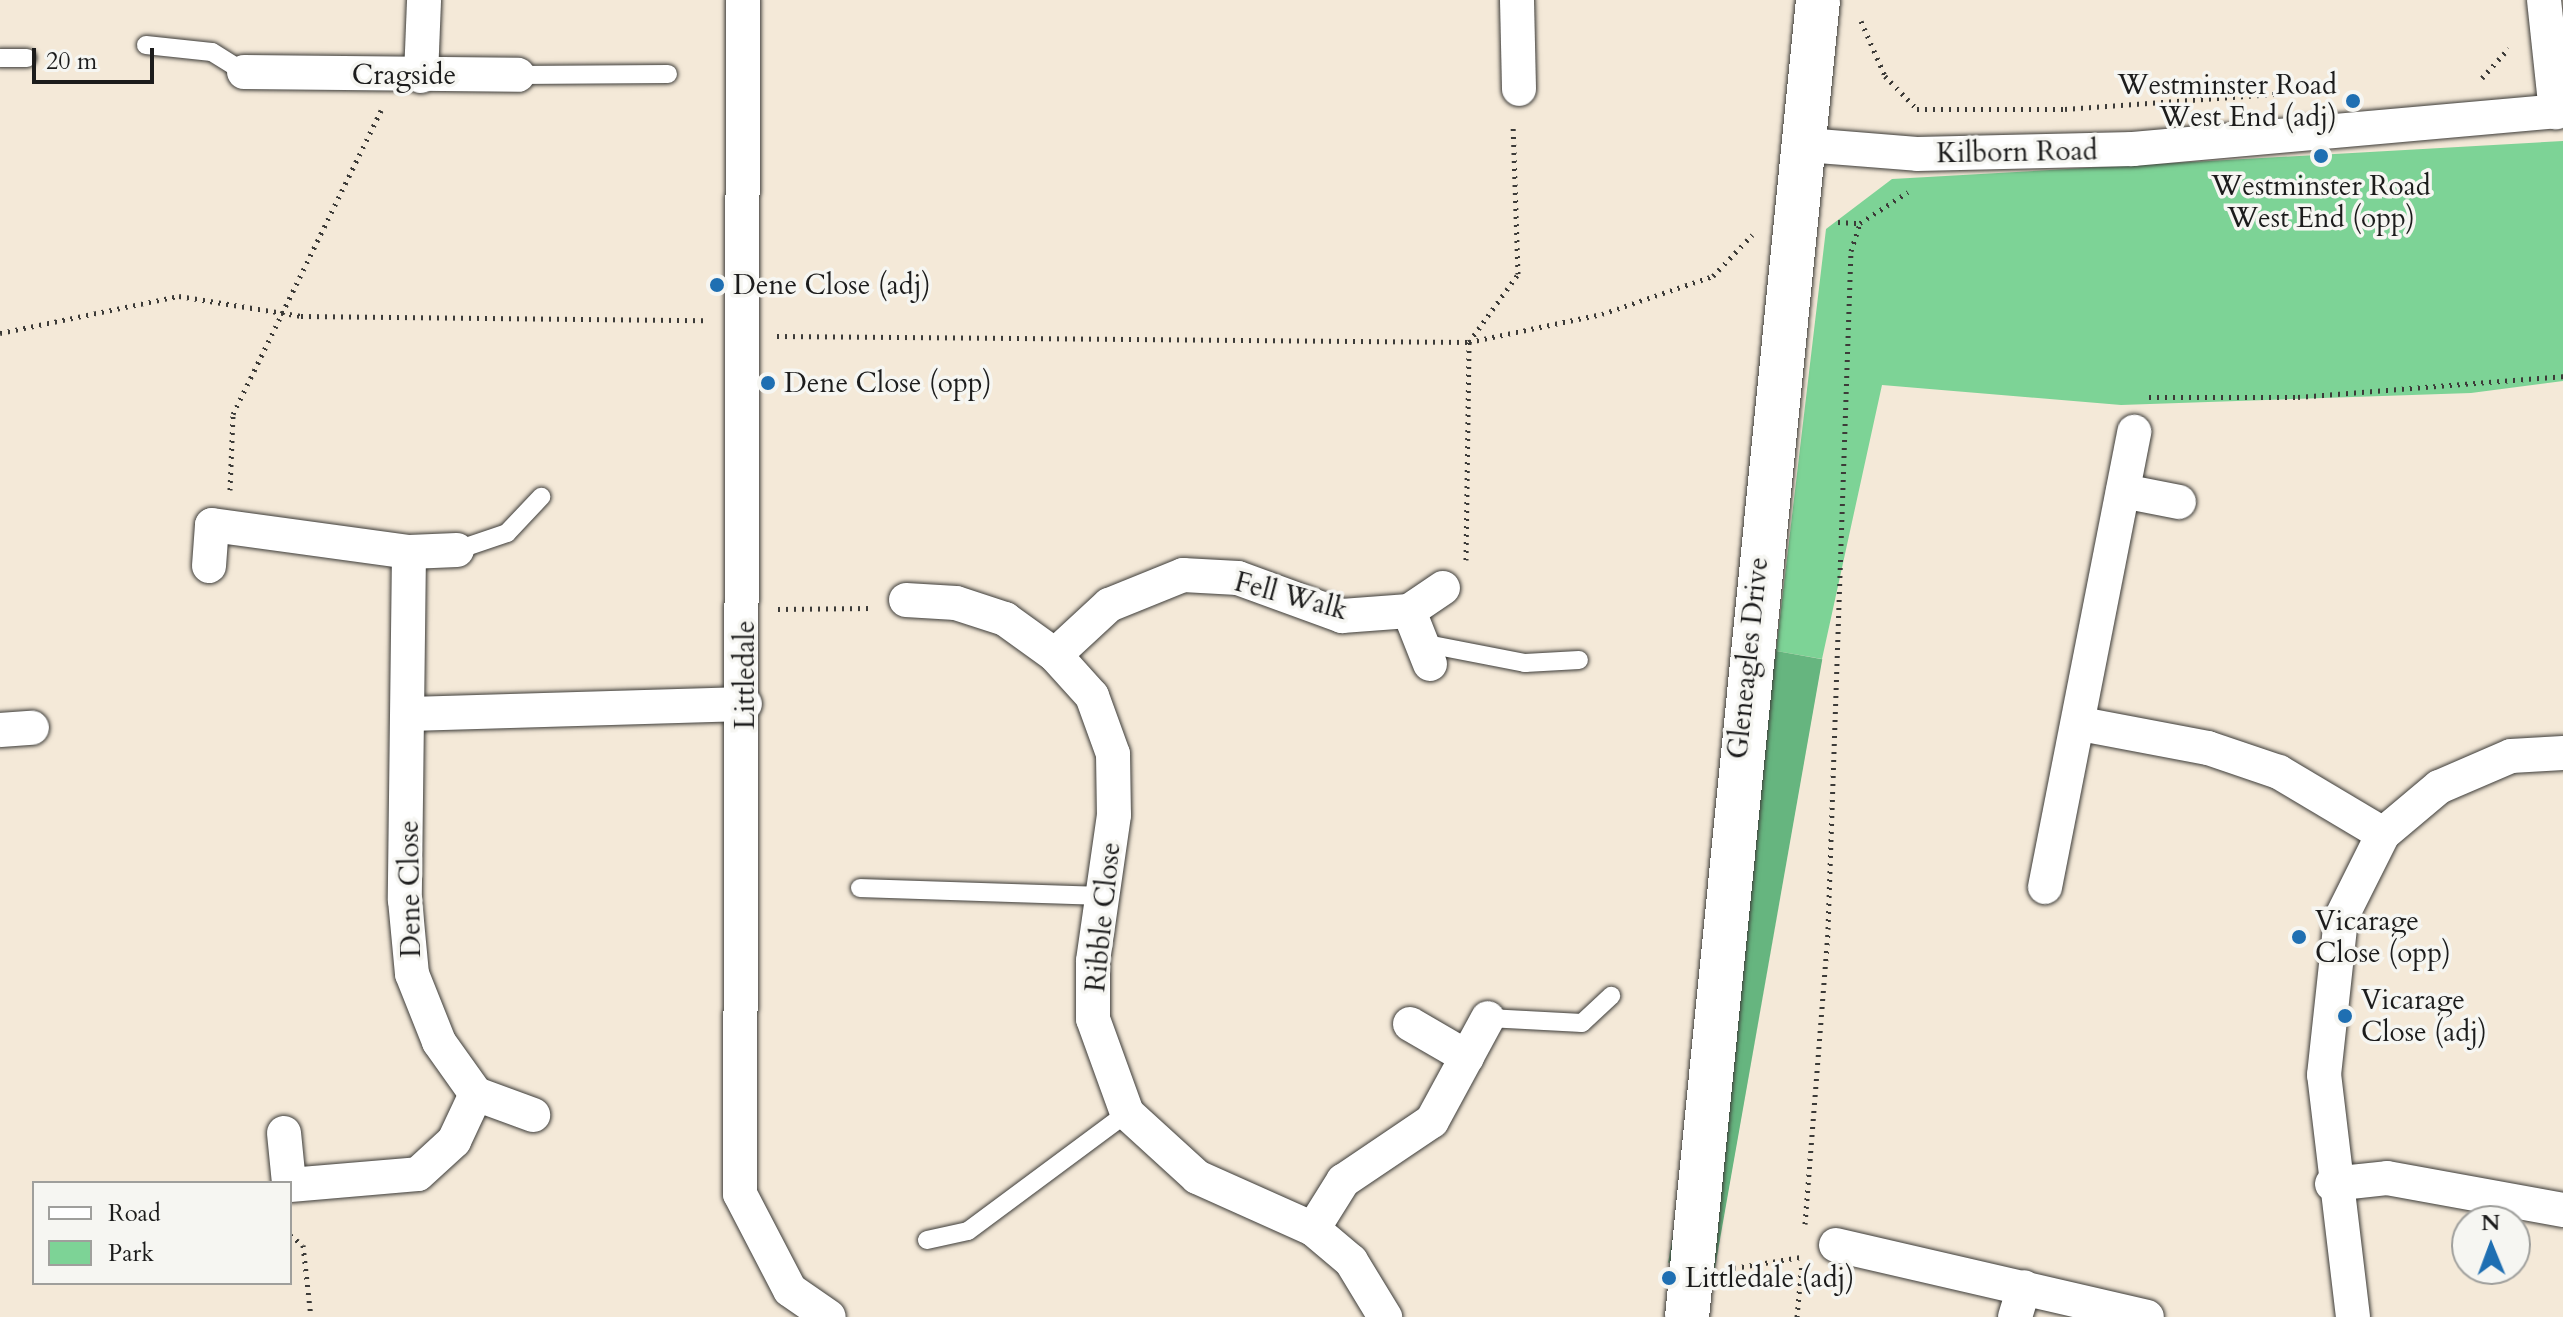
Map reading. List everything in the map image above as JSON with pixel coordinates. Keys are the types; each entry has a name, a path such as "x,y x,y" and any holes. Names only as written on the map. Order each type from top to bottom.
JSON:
{"street":[{"path":"409,76 424,0"},
{"name":"Littledale","path":"743,0 745,704 740,1194 790,1290 829,1317"},
{"path":"1517,0 1519,89"},
{"name":"Gleneagles Drive","path":"1687,1317 1806,145 1818,0"},
{"path":"2544,0 2559,111"},
{"name":"Cragside","path":"244,72 518,75"},
{"name":"Kilborn Road","path":"1806,145 1917,154 2133,149 2559,111"},
{"path":"2045,887 2081,724 2134,432"},
{"path":"2123,491 2179,502"},
{"path":"209,566 212,525 409,552 457,550"},
{"name":"Dene Close","path":"409,552 410,714 405,900 412,974 439,1042 476,1094"},
{"name":"Fell Walk","path":"1055,655 1109,605 1183,575 1238,578 1342,616 1409,611 1443,588"},
{"name":"Ribble Close","path":"906,600 956,603 1005,619 1055,655 1092,696 1113,754 1114,815 1102,896 1093,1019 1127,1113 1197,1177 1313,1229 1351,1261 1385,1317"},
{"path":"1409,611 1426,653"},
{"path":"410,714 745,704"},
{"path":"2081,724 2208,748 2279,772 2383,834"},
{"path":"2353,1317 2332,1184 2327,1001 2341,918 2383,834 2439,787 2511,756 2563,753"},
{"path":"1313,1229 1343,1181 1432,1121 1488,1018"},
{"path":"1410,1024 1467,1057"},
{"path":"292,1184 418,1174 454,1141 476,1094 533,1115"},
{"path":"284,1133 290,1181"},
{"path":"2332,1184 2387,1178 2563,1210"},
{"path":"1836,1245 2020,1302 2147,1317"}],"lane":[{"name":"Cragside","path":"146,45 212,52 244,72"},
{"path":"0,58 27,58"},
{"name":"Cragside","path":"518,75 668,74"},
{"path":"457,550 507,533 541,497"},
{"path":"1426,653 1525,663 1579,660"},
{"path":"860,888 1102,896"},
{"path":"1488,1018 1582,1023 1611,996"},
{"path":"927,1240 968,1231 1127,1113"}],"path":[{"path":"1862,11 1885,76 1917,109 2065,109 2350,89"},
{"path":"2477,80 2490,75 2510,44"},
{"path":"228,529 233,414 409,76"},
{"path":"1443,588 1465,565 1469,342 1518,274 1513,107 1519,89"},
{"path":"1797,1317 1828,929 1851,251 1860,223 1918,187 1917,154"},
{"path":"0,333 179,296 288,313 695,317 786,338 1469,342 1602,314 1713,276 1756,229"},
{"path":"2134,432 2126,397 2298,397 2563,376"},
{"path":"745,609 889,608 906,600"},
{"path":"292,1237 303,1245 311,1317"},
{"path":"1690,1266 1789,1265 1803,1256 1836,1245"}],"green space":[{"path":"2563,141 2563,381 2471,393 2121,405 1882,385 1822,659 1776,651 1826,229 1892,179"},
{"path":"1776,651 1822,659 1714,1271 1668,1263"}],"place":[{"name":"Westminster Road West End (adj)","path":"2353,101"},
{"name":"Westminster Road West End (opp)","path":"2321,156"},
{"name":"Dene Close (adj)","path":"717,285"},
{"name":"Dene Close (opp)","path":"768,383"},
{"name":"Vicarage Close (opp)","path":"2299,937"},
{"name":"Vicarage Close (adj)","path":"2345,1016"},
{"name":"Littledale (adj)","path":"1669,1278"}]}
